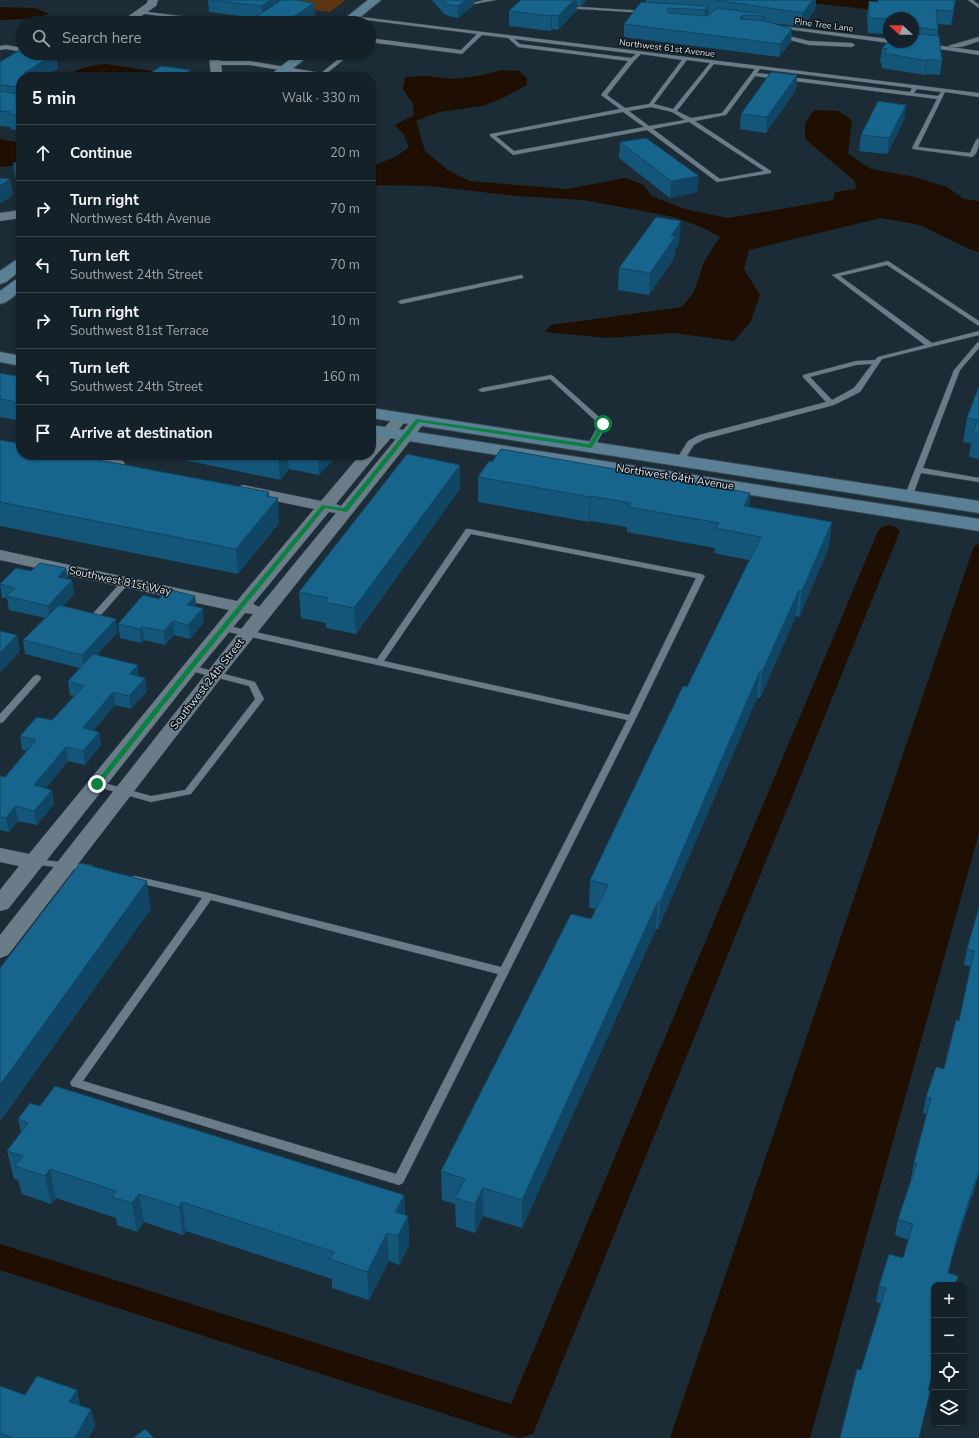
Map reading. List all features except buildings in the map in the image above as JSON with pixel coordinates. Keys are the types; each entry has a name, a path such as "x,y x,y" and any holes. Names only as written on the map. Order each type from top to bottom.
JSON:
{"street":[{"path":"134,16 152,4 153,0"},
{"path":"354,16 375,0"},
{"path":"11,60 16,58"},
{"path":"215,60 216,72"},
{"path":"282,72 297,60"},
{"path":"0,217 16,215"},
{"path":"0,279 16,267"},
{"path":"0,299 16,287"},
{"path":"0,357 16,360"},
{"name":"Northwest 64th Avenue","path":"376,414 680,460 906,504 979,525"},
{"name":"Southwest 24th Street","path":"376,445 387,433 409,419"},
{"name":"Northwest 64th Avenue","path":"387,433 653,474 906,504 979,507"},
{"name":"Southwest 24th Street","path":"376,453 387,433"},
{"path":"96,460 134,468"},
{"name":"Southwest 24th Street","path":"0,904 190,668 364,460"},
{"name":"Southwest 24th Street","path":"0,950 214,674 345,510 372,460"},
{"path":"653,474 666,471 677,465 680,460"},
{"path":"225,486 345,510"},
{"name":"Southwest 81st Way","path":"3,559 126,582 264,611"},
{"path":"0,855 33,862"}],"lane":[{"path":"474,2 494,0"},
{"path":"970,0 979,7"},
{"path":"556,6 653,12"},
{"path":"140,12 172,16"},
{"name":"Northwest 61st Avenue","path":"376,23 481,33 979,94"},
{"name":"Pine Tree Lane","path":"777,27 883,40"},
{"path":"376,41 462,52 481,33"},
{"path":"771,34 809,43 852,45"},
{"path":"510,37 518,45 632,60"},
{"path":"940,48 965,44 979,39"},
{"path":"919,45 979,53"},
{"path":"0,48 6,47 16,49"},
{"path":"640,52 604,95 623,110 648,128 719,181 769,172 690,120 674,111 651,104 623,110 492,135 513,153 648,128 690,120 724,114 759,67"},
{"path":"651,104 686,58"},
{"path":"229,60 250,63 274,72"},
{"path":"326,72 340,60"},
{"path":"674,111 713,62"},
{"path":"753,74 940,98"},
{"path":"911,94 916,87"},
{"path":"945,90 915,148 972,155 979,140"},
{"path":"930,345 835,276 888,263 979,324"},
{"path":"401,302 522,277"},
{"path":"680,460 691,444 702,437 831,403 857,390 880,358 979,333"},
{"path":"906,504 958,370 975,353 979,344"},
{"path":"831,403 805,376 856,363 877,362"},
{"path":"482,390 551,377 603,424 591,446"},
{"path":"919,470 979,480"},
{"path":"209,896 76,1083 399,1180 632,718 701,576 469,531 379,662"},
{"path":"91,621 126,582"},
{"path":"224,628 632,718"},
{"path":"97,784 151,799 188,792 260,699 252,684 190,668"},
{"path":"0,720 37,678"},
{"path":"33,862 100,870"},
{"path":"123,876 209,896 504,972"}],"shaded area":[{"path":"239,0 346,0 330,12"},
{"path":"799,0 875,0 899,6 902,12 894,12 802,2"},
{"path":"0,7 35,8 49,14 42,16 16,16 16,19 0,20"},
{"path":"106,64 152,72 73,72 95,65"},
{"path":"502,70 519,71 527,78 527,85 507,96 483,106 439,112 416,121 425,151 449,171 469,181 566,189 625,178 644,185 651,196 685,209 728,218 833,200 835,192 856,189 855,181 805,139 805,123 814,110 838,111 852,120 848,154 871,169 915,177 947,187 964,199 979,201 979,252 969,249 920,225 881,218 749,250 744,269 760,295 750,323 734,341 673,333 608,338 545,332 551,325 682,307 694,292 704,262 720,237 701,227 674,217 584,200 517,196 430,186 376,185 376,165 397,156 409,147 404,135 395,125 414,115 413,104 403,89 405,77 426,76 454,79 478,76"},
{"path":"0,139 16,142 16,165 0,167"},
{"path":"979,544 979,833 810,1438 670,1438 974,546"}],"waterway":[{"path":"0,1257 521,1423 889,531"}],"route":[{"path":"97,784 190,668 324,506 345,510 418,420 591,446 603,424"}]}
